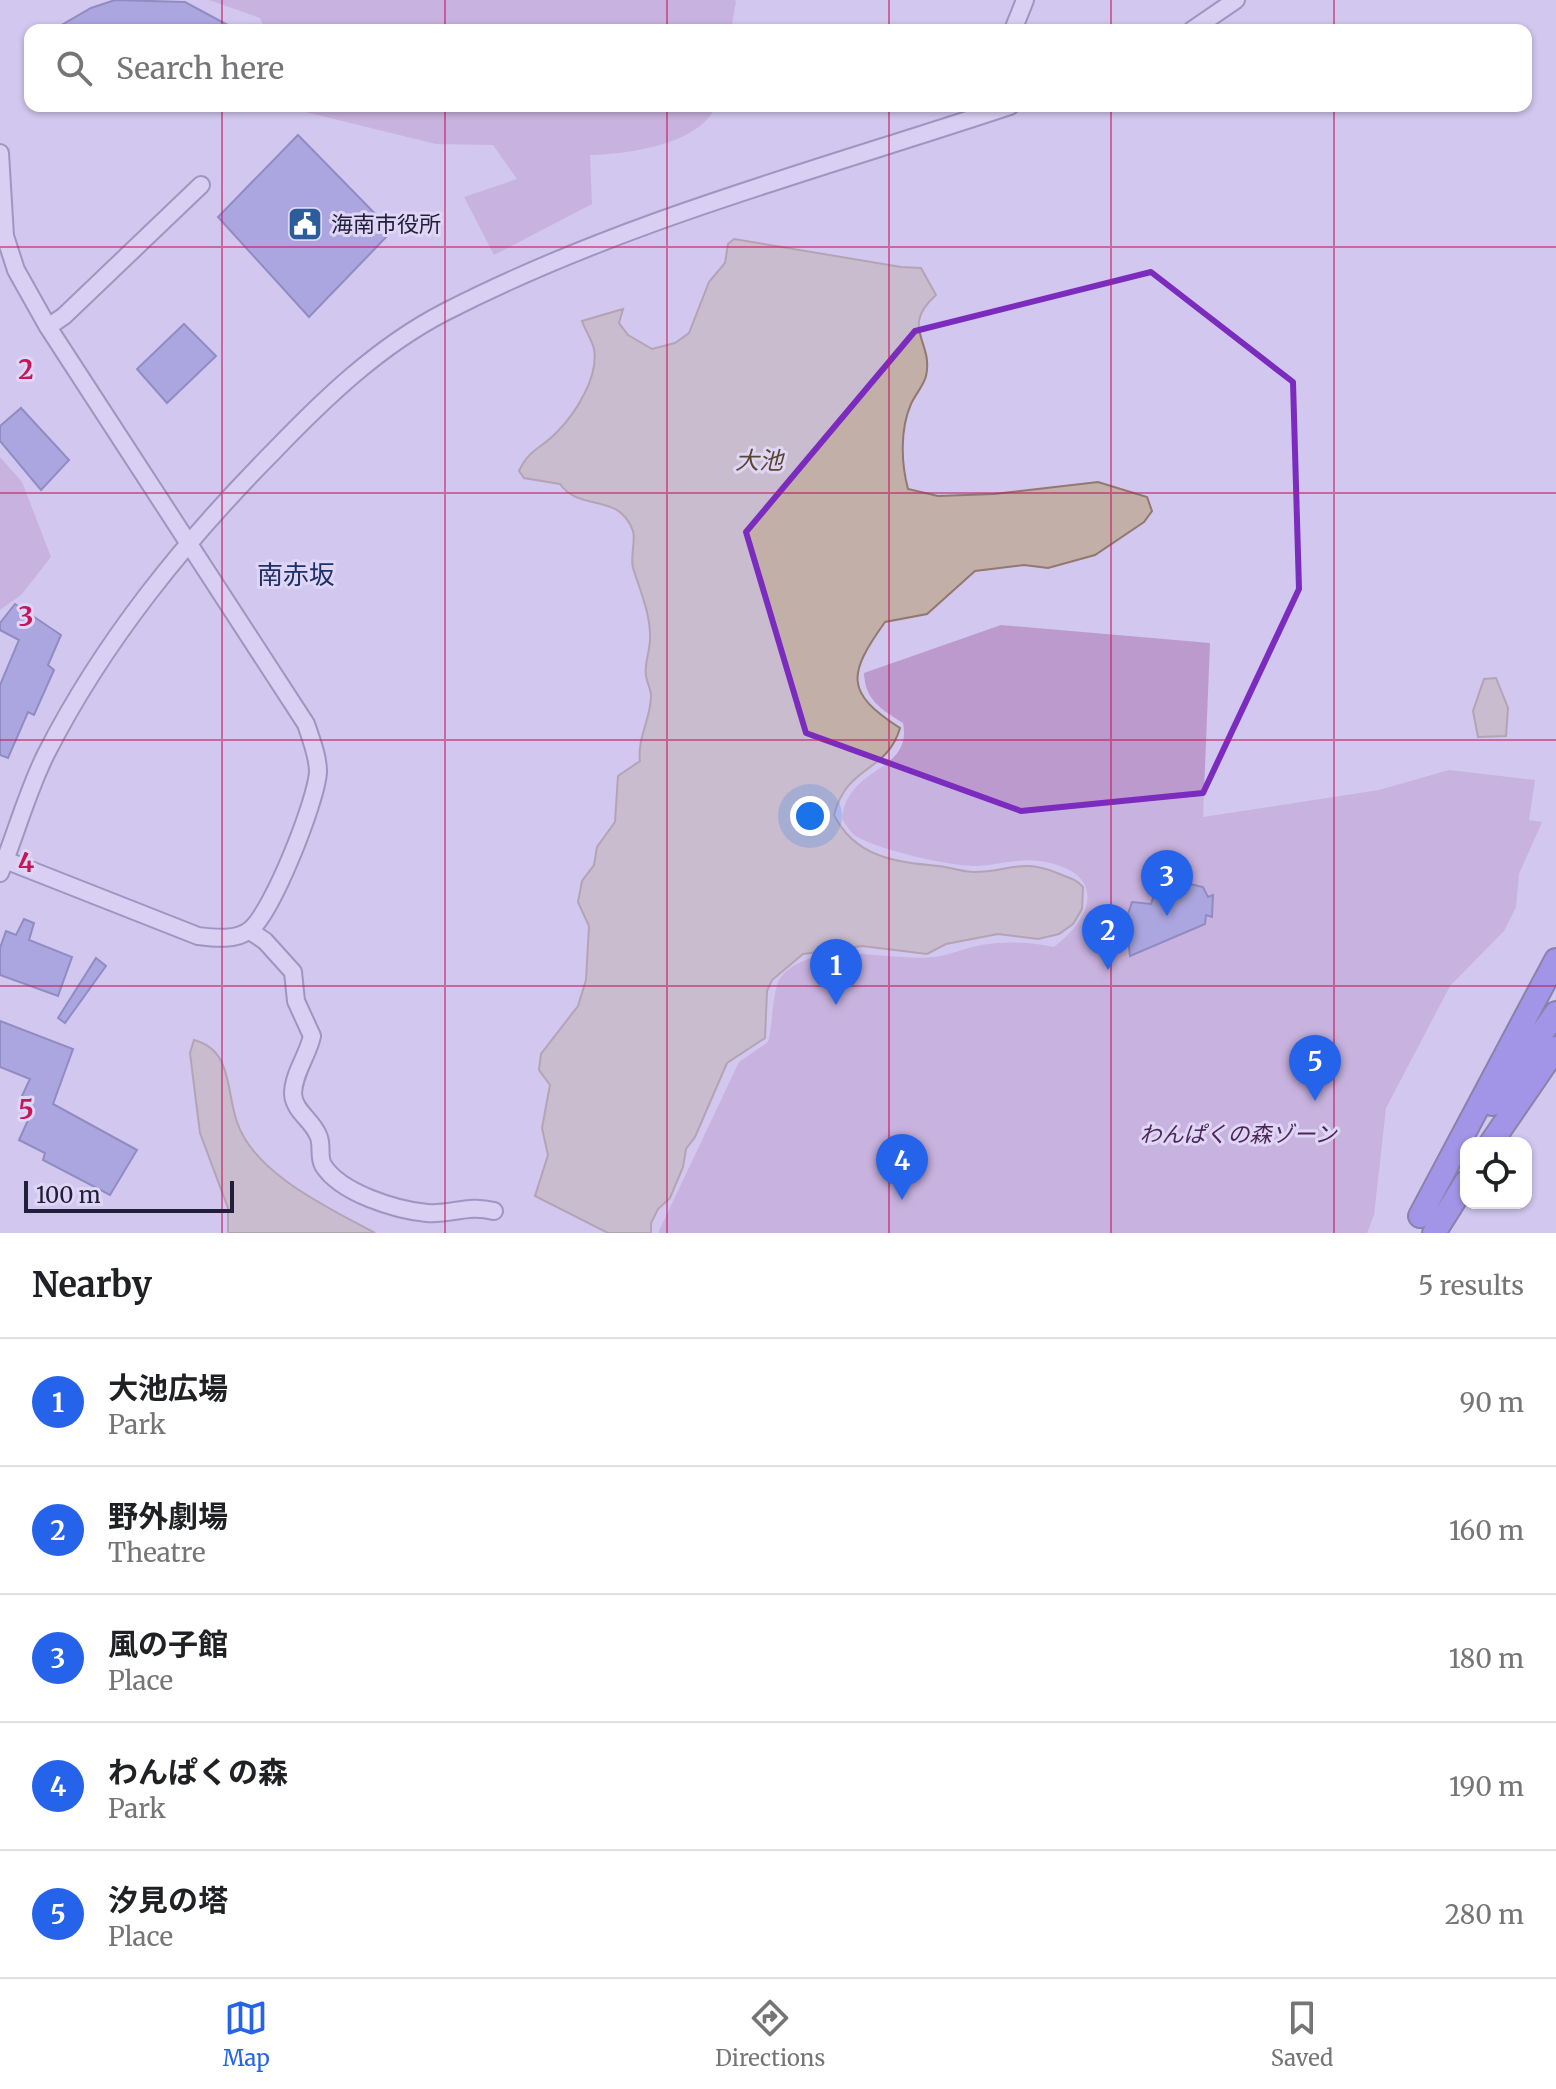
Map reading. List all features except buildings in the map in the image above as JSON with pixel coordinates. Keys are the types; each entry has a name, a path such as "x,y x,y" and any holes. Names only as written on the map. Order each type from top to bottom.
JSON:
{"highway":[{"path":"1425,1227 1556,960"},
{"path":"1425,1227 1556,1013"},
{"path":"1495,1137 1556,1048"},
{"path":"1503,1137 1556,1064"},
{"path":"1425,1227 1460,1189"},
{"path":"1425,1227 1460,1196"}],"street":[{"path":"1015,24 1025,0"},
{"path":"1201,24 1236,0"},
{"path":"0,153 3,234 16,270 48,327 187,542 306,724 318,772 310,806 270,906 250,931 215,939 198,936 3,866 45,757 84,687 187,542 299,425 364,365 443,313 644,227 992,112"},
{"path":"48,327 64,316 201,185"},
{"path":"250,931 265,941 293,972 296,1001 312,1036 295,1082 295,1105 320,1137 321,1162 331,1175 352,1189 400,1207 428,1213 475,1206 494,1211"}],"highlighted area":[{"path":"1151,272 1293,382 1299,589 1203,793 1021,811 806,733 746,532 915,331"}],"green space":[{"path":"209,0 736,1 732,24 262,24 260,18"},
{"path":"305,112 712,112 694,130 660,145 590,155 592,204 494,255 464,197 517,179 493,145 436,144"},
{"path":"0,457 22,482 51,557 22,594 0,610"},
{"name":"わんぱくの森ゾーン","path":"1001,625 1210,643 1203,817 1379,790 1449,770 1535,780 1529,820 1542,822 1519,874 1516,907 1504,931 1450,986 1386,1108 1374,1215 1367,1233 658,1233 739,1062 768,1042 778,982 795,965 832,954 916,958 1000,943 1054,947 1079,921 1088,895 1075,874 1061,866 1032,860 966,866 932,860 863,840 853,834 842,819 846,801 855,788 898,752 903,739 903,723 871,697 864,673"}],"water":[{"name":"大池","path":"734,239 921,268 936,295 920,317 920,335 927,364 925,379 911,404 903,435 908,489 938,496 994,494 1098,482 1147,497 1152,511 1144,522 1095,555 1048,568 1024,565 975,571 927,614 885,622 864,655 859,669 861,692 869,704 900,728 886,753 857,777 840,798 834,815 843,829 865,849 892,859 969,872 1034,867 1071,878 1083,887 1082,909 1073,924 1059,934 1038,939 998,934 946,944 927,954 862,946 803,954 772,980 767,991 765,1038 727,1063 695,1137 686,1149 683,1167 670,1198 658,1209 651,1223 651,1233 608,1233 535,1196 548,1155 542,1128 550,1085 539,1070 541,1054 578,1006 586,980 589,926 578,902 582,881 594,865 597,847 615,822 618,776 640,761 651,702 646,678 649,621 633,568 633,531 626,519 609,506 578,498 560,484 524,478 519,471 532,453 564,424 590,382 594,349 582,321 623,309 619,323 628,335 652,349 675,343 689,333 709,282 725,263 728,244"},
{"path":"1496,678 1508,708 1506,736 1478,737 1473,711 1484,679"},
{"path":"194,1040 207,1045 222,1062 237,1122 246,1141 260,1158 296,1188 375,1233 228,1233 228,1208 200,1133 190,1053"}],"place":[{"name":"海南市役所","path":"305,224"},
{"name":"風の子館","path":"1167,916"},
{"name":"野外劇場","path":"1108,970"},
{"name":"大池広場","path":"836,1005"},
{"name":"汐見の塔","path":"1315,1101"},
{"name":"わんぱくの森","path":"902,1200"}],"district":[{"name":"南赤坂","path":"296,575"}]}
